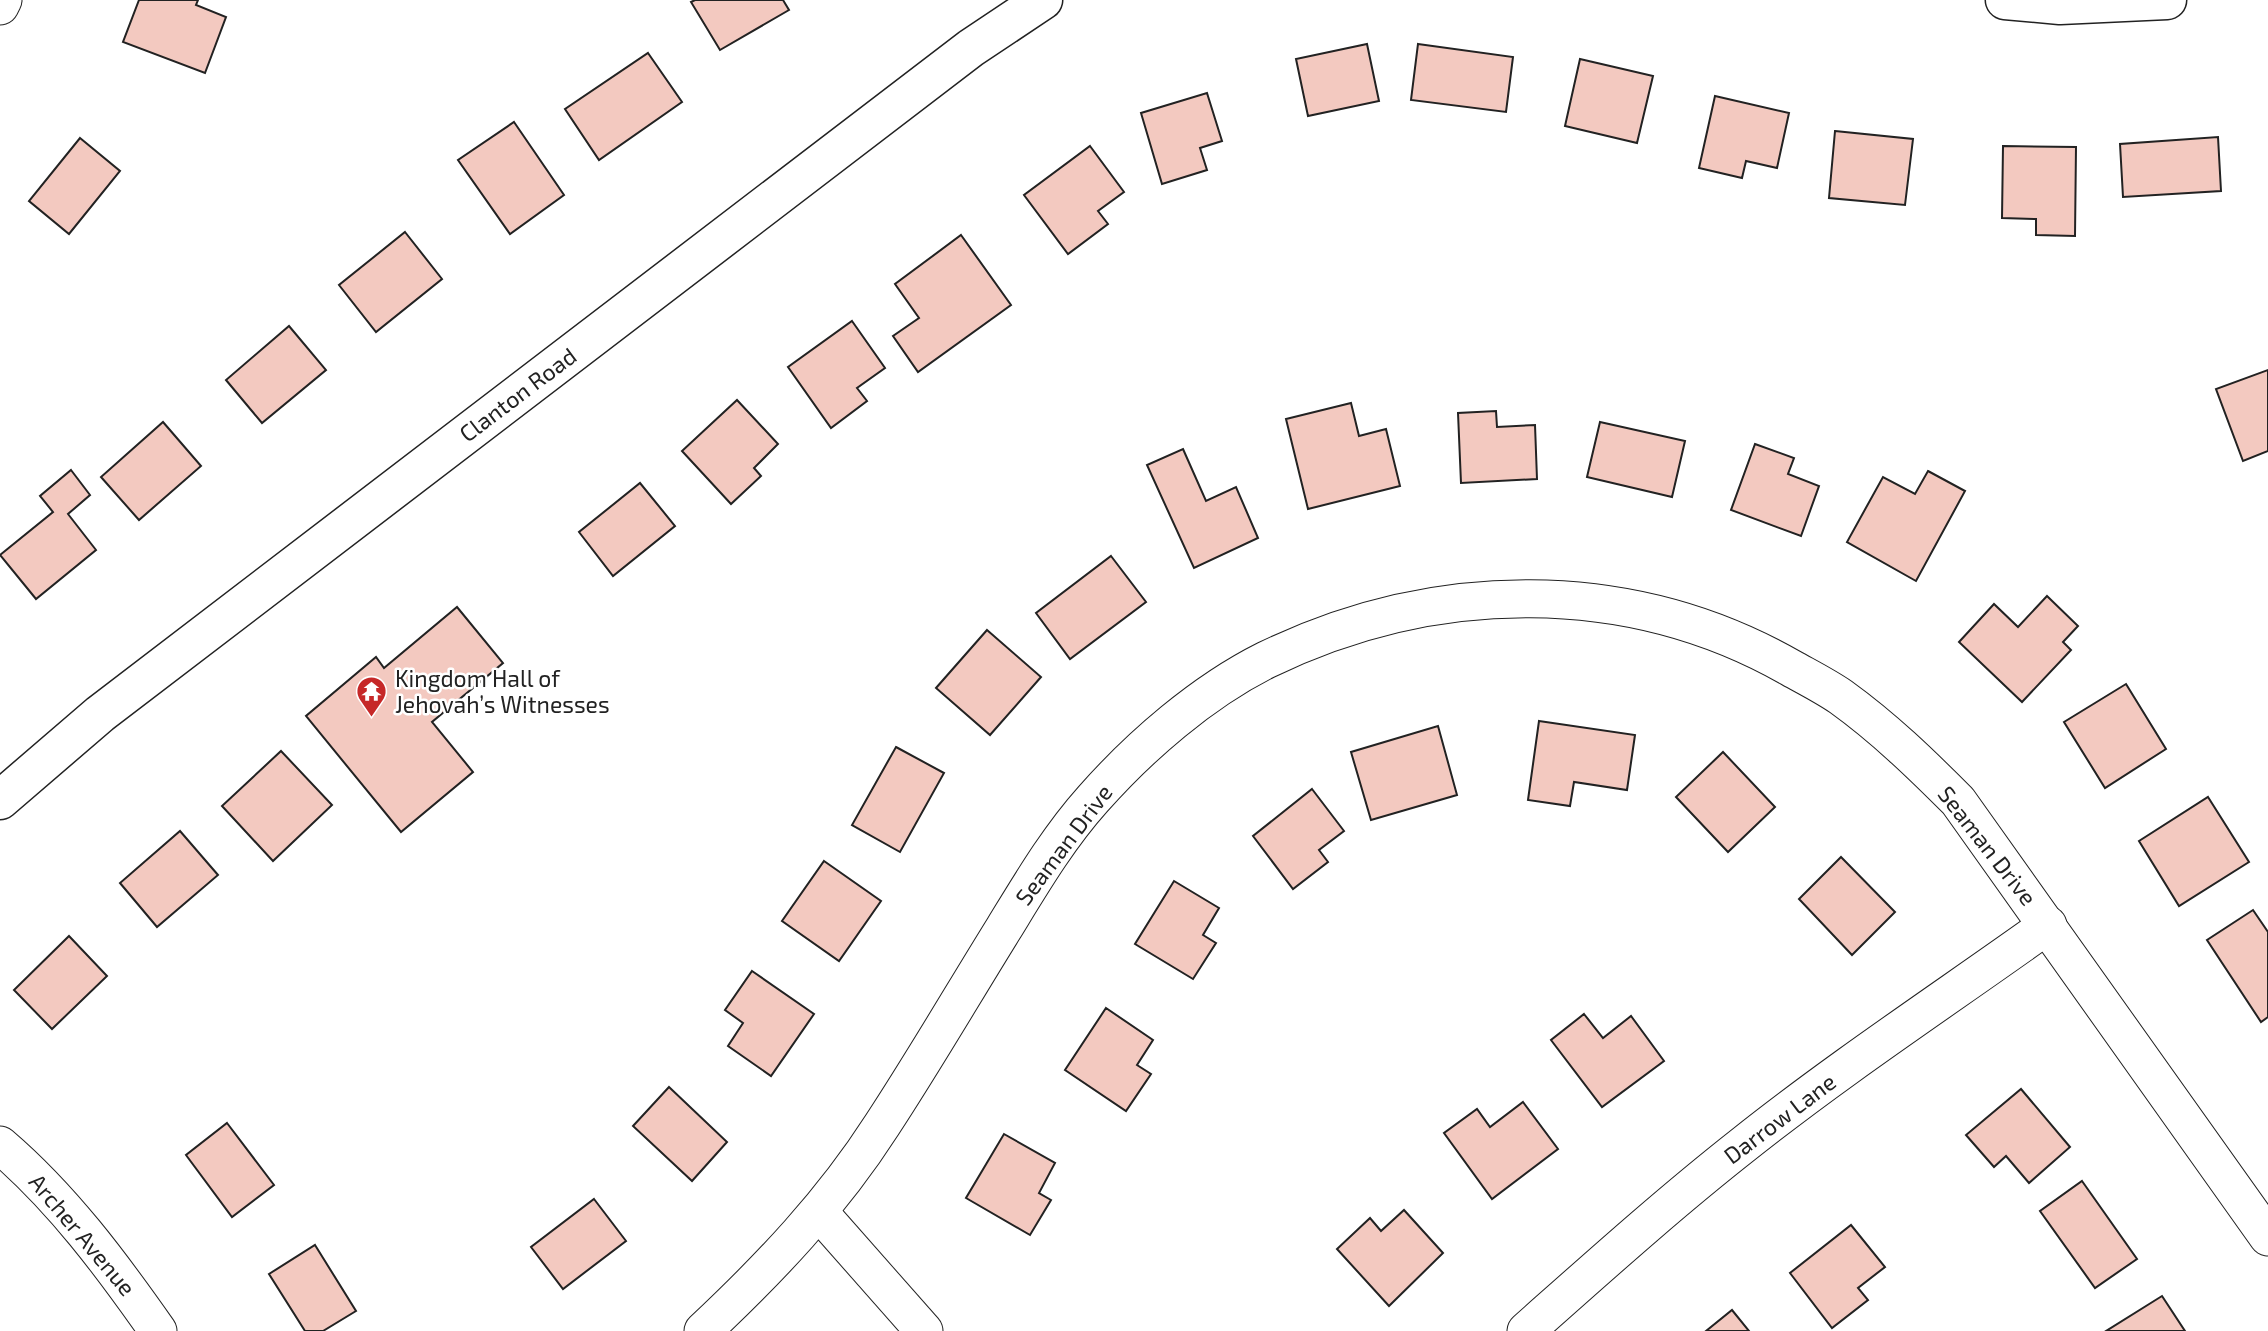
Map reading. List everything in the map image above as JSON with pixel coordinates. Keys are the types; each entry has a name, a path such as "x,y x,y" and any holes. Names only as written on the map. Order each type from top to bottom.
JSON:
{"main road":[{"name":"Clanton Road","path":"0,800 26,775 111,706 971,48 1043,0"},
{"path":"2005,0 2060,5 2167,0"}],"street":[{"path":"0,6 3,0"},
{"name":"Seaman Drive","path":"703,1331 760,1277 819,1212 880,1129 1039,871 1091,801 1152,738 1218,690 1264,661 1342,629 1382,616 1459,601 1498,598 1577,600 1654,613 1729,637 1838,695 1904,747 1958,801 2268,1237"},
{"name":"Darrow Lane","path":"1526,1331 1742,1145 2048,925"},
{"name":"Archer Avenue","path":"0,1145 50,1192 111,1265 158,1331"},
{"path":"819,1212 924,1331"}],"building":[{"path":"139,0 198,0 196,5 226,17 205,73 123,42"},
{"path":"783,0 789,10 720,50 691,2"},
{"path":"1367,44 1379,101 1308,116 1296,59"},
{"path":"1418,44 1513,57 1506,112 1411,100"},
{"path":"648,53 682,102 599,160 565,109"},
{"path":"1580,59 1653,76 1637,143 1565,126"},
{"path":"1207,93 1222,141 1200,148 1207,170 1162,184 1141,113"},
{"path":"1715,96 1789,113 1777,168 1746,161 1742,178 1699,168"},
{"path":"514,122 564,195 510,234 458,160"},
{"path":"1835,131 1913,139 1905,205 1829,198"},
{"path":"2218,137 2221,191 2123,197 2120,144"},
{"path":"80,138 120,171 69,234 29,201"},
{"path":"1090,146 1124,192 1098,211 1108,224 1068,254 1024,195"},
{"path":"2003,146 2076,147 2075,236 2036,235 2036,219 2002,218"},
{"path":"405,232 442,279 376,332 339,285"},
{"path":"961,235 1011,305 918,372 893,336 919,318 895,284"},
{"path":"852,321 885,368 857,388 867,401 831,428 788,367"},
{"path":"289,326 326,370 262,423 226,380"},
{"path":"2268,370 2268,451 2243,461 2216,389"},
{"path":"737,400 778,444 754,468 761,476 731,504 682,451"},
{"path":"1351,403 1359,436 1386,429 1400,486 1308,509 1286,419"},
{"path":"1496,411 1497,427 1535,425 1537,479 1461,483 1458,413"},
{"path":"163,422 201,466 139,520 101,477"},
{"path":"1600,422 1685,441 1672,497 1587,477"},
{"path":"1755,444 1794,458 1788,474 1819,486 1801,536 1731,510"},
{"path":"1183,449 1206,501 1236,487 1258,538 1194,568 1147,465"},
{"path":"71,470 90,495 68,514 96,550 36,599 0,555 53,512 40,496"},
{"path":"1928,471 1965,491 1916,581 1847,542 1883,477 1915,494"},
{"path":"640,483 675,526 613,576 579,532"},
{"path":"1111,556 1146,602 1070,659 1036,613"},
{"path":"2047,596 2078,626 2063,642 2071,650 2022,702 1959,642 1994,604 2018,627"},
{"name":"Kingdom Hall of Jehovah’s Witnesses","path":"457,607 503,663 432,722 473,772 401,832 306,716 376,657 384,668"},
{"path":"987,630 1041,677 990,735 936,688"},
{"path":"2126,684 2166,749 2105,788 2064,722"},
{"path":"1539,721 1635,735 1627,790 1574,782 1570,806 1528,800"},
{"path":"1438,726 1457,795 1371,820 1351,752"},
{"path":"896,747 944,773 900,852 852,825"},
{"path":"281,751 332,805 273,861 222,806"},
{"path":"1723,752 1775,807 1728,852 1676,797"},
{"path":"1312,789 1344,831 1319,850 1328,862 1293,889 1253,836"},
{"path":"2208,797 2249,862 2179,906 2139,841"},
{"path":"180,831 218,875 157,927 120,883"},
{"path":"1841,857 1895,912 1852,955 1799,899"},
{"path":"824,861 881,901 839,961 782,921"},
{"path":"1174,881 1219,908 1203,935 1216,943 1193,979 1135,944"},
{"path":"2253,910 2268,932 2268,1017 2261,1022 2207,940"},
{"path":"69,936 107,976 52,1029 14,990"},
{"path":"752,971 814,1014 771,1076 728,1046 743,1023 725,1010"},
{"path":"1106,1008 1153,1040 1137,1065 1151,1074 1126,1111 1065,1070"},
{"path":"1584,1014 1603,1038 1631,1016 1664,1061 1602,1107 1551,1040"},
{"path":"669,1087 727,1142 692,1181 633,1126"},
{"path":"2021,1089 2070,1147 2029,1183 2006,1156 1994,1167 1966,1135"},
{"path":"1523,1102 1558,1149 1492,1199 1444,1133 1477,1109 1490,1127"},
{"path":"227,1123 274,1185 232,1217 186,1155"},
{"path":"1004,1134 1055,1163 1039,1193 1051,1200 1030,1235 966,1198"},
{"path":"2082,1181 2137,1259 2095,1288 2040,1211"},
{"path":"594,1199 626,1241 563,1289 531,1247"},
{"path":"1404,1210 1443,1253 1389,1306 1337,1249 1370,1218 1381,1231"},
{"path":"1851,1225 1885,1267 1858,1288 1868,1300 1832,1328 1790,1273"},
{"path":"315,1245 356,1311 323,1331 305,1331 269,1274"},
{"path":"2162,1296 2185,1331 2106,1331"},
{"path":"1732,1310 1749,1331 1706,1331"}],"place":[{"name":"Kingdom Hall of Jehovah’s Witnesses","path":"372,719"}]}
